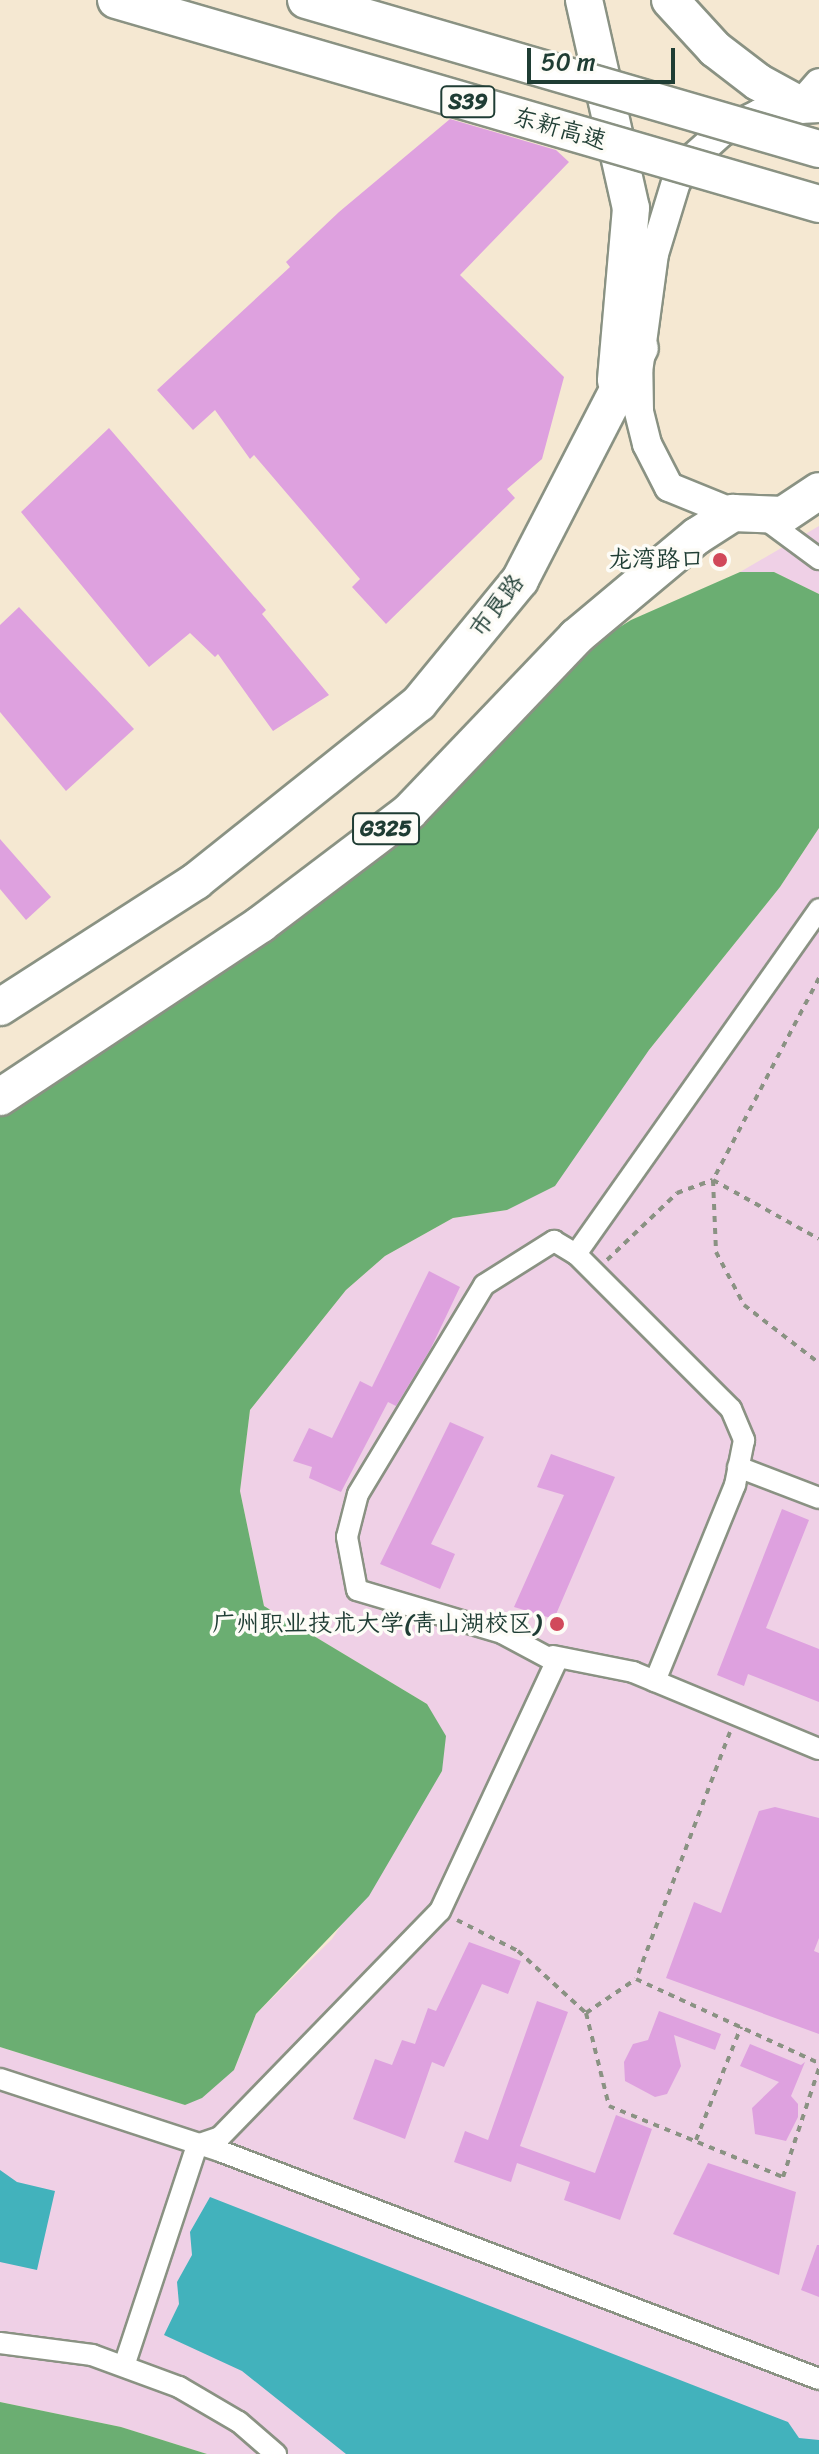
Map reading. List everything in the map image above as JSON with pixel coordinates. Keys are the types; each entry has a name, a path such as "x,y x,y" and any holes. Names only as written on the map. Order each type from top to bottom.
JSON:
{"highway":[{"name":"东新高速","path":"116,0 819,204"},
{"name":"S39","path":"306,0 819,149"},
{"name":"市良路","path":"0,1007 196,881 419,703 520,580 614,404 631,208 584,0"},
{"path":"670,0 715,49 758,82 813,97"},
{"path":"631,208 651,271"},
{"path":"614,404 640,348"},
{"name":"G325","path":"0,1097 261,924 409,812 576,637 686,544 748,515 783,515 819,491"}],"street":[{"path":"813,97 759,114 722,132 694,157 664,210 640,348 639,411 657,471 684,497 748,515 819,559"},
{"path":"576,1254 709,1059 819,909"},
{"path":"655,1681 738,1467 744,1440 731,1409 576,1254 554,1241 484,1285 358,1494 347,1537 357,1590 502,1633 553,1656 655,1681 819,1749"},
{"path":"738,1467 819,1498"},
{"path":"197,2145 220,2137 440,1911 556,1662 553,1656"},
{"path":"0,2079 197,2145 819,2379"},
{"path":"124,2366 197,2145"},
{"path":"0,2343 92,2355 179,2387 239,2422 276,2454"}],"path":[{"path":"819,978 713,1180 716,1252 744,1305 819,1363"},
{"path":"597,1275 616,1246 677,1193 713,1180 819,1239"},
{"path":"586,2013 636,1979 736,1715"},
{"path":"440,1911 518,1951 586,2013 609,2106 783,2177 819,2066 636,1979"},
{"path":"695,2141 741,2027"}],"shaded area":[{"path":"819,526 819,594 774,572 740,572"},
{"name":"广州职业技术大学(青山湖校区)","path":"819,828 819,2454 207,2454 121,2427 0,2402 0,2047 185,2105 234,2070 256,2014 332,1939 442,1771 427,1704 264,1606 240,1491 250,1410 346,1290 385,1256 453,1218 507,1210 649,1050 780,887"}],"green space":[{"path":"740,572 774,572 819,594 819,828 780,887 649,1050 555,1186 507,1210 453,1218 385,1256 346,1290 250,1410 240,1491 264,1606 427,1704 446,1736 442,1771 369,1896 256,2014 234,2070 202,2098 185,2105 0,2047 0,1092 344,874 583,650 631,620"},
{"path":"0,2402 121,2427 207,2454 0,2454"}],"water":[{"path":"0,2170 17,2182 55,2191 37,2270 0,2262"},
{"path":"210,2197 788,2422 799,2438 819,2440 819,2454 346,2454 242,2371 164,2335 179,2304 177,2282 192,2255 190,2232"}],"building":[{"path":"450,119 556,150 569,162 460,275 564,377 542,459 507,489 515,498 386,624 352,587 360,579 254,455 250,459 215,410 193,430 157,390 290,267 286,262 339,212"},
{"path":"109,428 266,610 262,614 329,695 273,731 218,654 215,657 190,633 149,667 21,512"},
{"path":"19,607 134,729 66,791 0,712 0,625"},
{"path":"0,839 51,897 26,920 0,889"},
{"path":"429,1271 460,1287 431,1348 396,1406 388,1402 341,1492 309,1478 312,1467 293,1461 309,1428 332,1438 360,1381 372,1387"},
{"path":"450,1422 484,1437 431,1544 455,1554 440,1589 380,1564"},
{"path":"551,1454 615,1477 554,1619 514,1607 564,1495 537,1487"},
{"path":"782,1509 809,1520 766,1628 819,1649 819,1702 748,1674 744,1686 717,1675"},
{"path":"775,1807 819,1818 819,1938 814,1951 819,1953 819,2034 666,1978 694,1902 721,1913 759,1811"},
{"path":"469,1942 521,1961 508,1994 482,1984 444,2067 432,2062 405,2139 353,2119 375,2059 392,2065 402,2040 415,2044 428,2008 436,2011"},
{"path":"537,2001 568,2012 520,2146 595,2173 616,2115 652,2129 620,2220 564,2200 570,2182 517,2163 511,2182 454,2162 465,2131 488,2140"},
{"path":"659,2011 721,2034 715,2050 674,2035 681,2066 667,2094 655,2097 625,2081 624,2062 633,2044 648,2040"},
{"path":"750,2044 801,2065 805,2062 791,2096 798,2104 798,2117 786,2141 755,2134 752,2108 779,2082 740,2066"},
{"path":"708,2163 796,2192 779,2275 673,2234"},
{"path":"819,2245 819,2297 801,2290"}],"place":[{"name":"龙湾路口","path":"720,560"},
{"name":"广州职业技术大学(青山湖校区)","path":"557,1624"}]}
